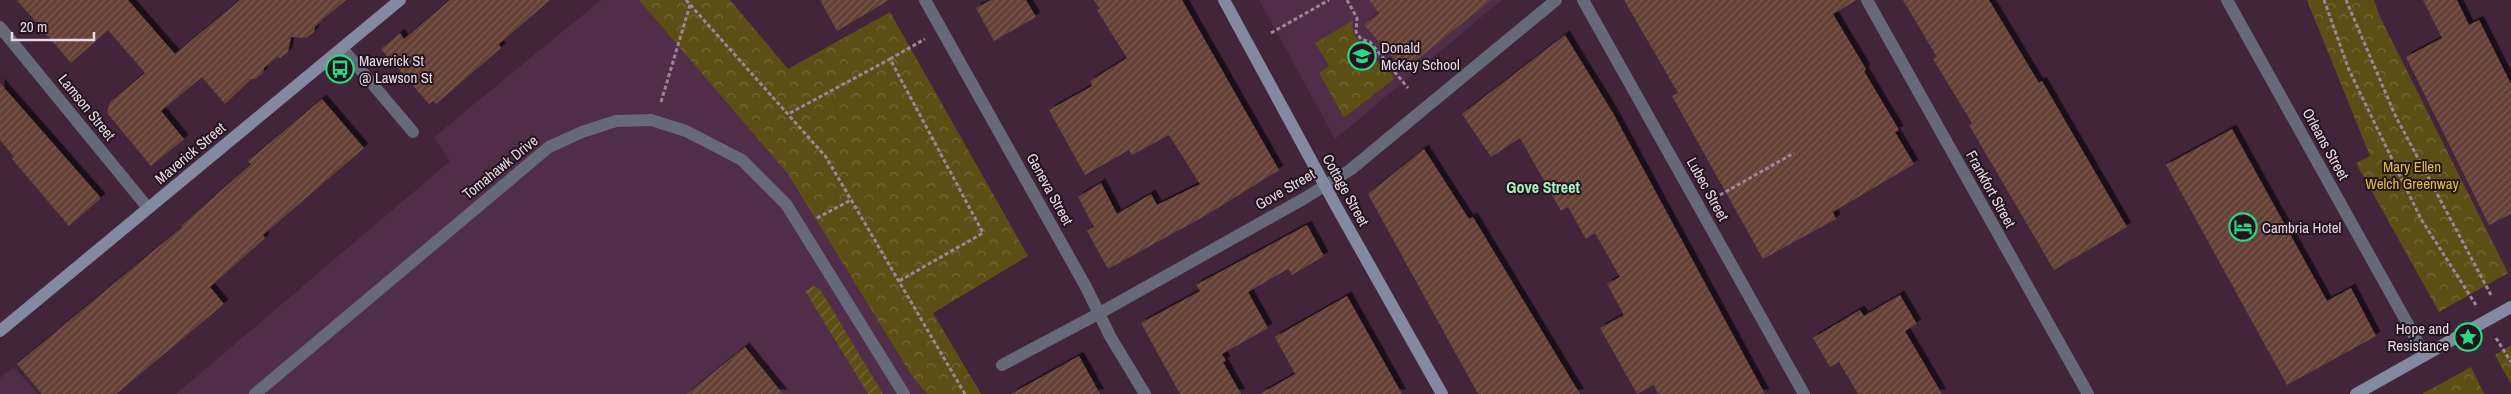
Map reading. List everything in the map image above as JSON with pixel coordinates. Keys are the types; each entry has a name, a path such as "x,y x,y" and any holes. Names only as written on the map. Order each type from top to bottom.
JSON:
{"main road":[{"name":"Maverick Street","path":"0,331 400,0"},
{"name":"Cottage Street","path":"1224,0 1442,394"},
{"path":"2356,394 2511,308"}],"street":[{"name":"Geneva Street","path":"925,0 943,29 1086,287 1098,314 1145,394"},
{"name":"Gove Street","path":"1002,365 1098,314 1350,170 1556,0"},
{"name":"Lubec Street","path":"1583,0 1804,394"},
{"name":"Frankfort Street","path":"1866,0 2088,394"},
{"name":"Orleans Street","path":"2227,0 2425,355"},
{"name":"Lamson Street","path":"0,27 148,208"},
{"path":"342,48 413,132"},
{"name":"Tomahawk Drive","path":"255,394 549,147 582,132 616,121 655,121 693,134 742,160 786,204 904,394"}],"path":[{"path":"686,0 790,113 826,157 964,394"},
{"path":"1271,33 1329,0"},
{"path":"1346,0 1357,18 1356,32 1361,38 1370,42 1408,88"},
{"path":"2324,0 2349,70 2421,219 2479,308"},
{"path":"2346,0 2395,115 2492,298"},
{"path":"655,121 690,5"},
{"path":"790,113 943,29"},
{"path":"890,59 983,233 899,281"},
{"path":"1720,195 1794,153"},
{"path":"801,227 852,200"},
{"path":"2492,331 2511,362"}],"shaded area":[{"path":"601,0 639,0 694,64 746,18 837,129 933,313 981,394 176,394 450,161 434,137"},
{"name":"Donald McKay School","path":"1259,0 1502,0 1335,139"},
{"path":"14,367 38,394 0,394 0,378"}],"green space":[{"path":"639,0 730,0 788,69 890,12 1028,256 933,313 981,394 927,394 912,376 788,174"},
{"name":"Mary Ellen Welch Greenway","path":"2307,0 2374,0 2380,17 2508,273 2439,312 2356,163 2370,156"},
{"path":"1354,20 1353,33 1355,37 1361,42 1370,45 1378,63 1386,67 1395,78 1344,118 1319,73 1329,66 1315,43"},
{"path":"814,286 820,289 883,394 868,394 805,291"},
{"path":"2511,345 2511,384 2495,355"},
{"path":"2471,367 2484,394 2422,394"}],"building":[{"path":"17,0 128,0 175,54 240,0 346,0 324,18 315,27 314,32 306,38 291,37 288,52 280,58 277,57 264,68 263,73 255,79 251,79 225,104 202,77 161,111 184,139 151,166 107,113 110,102 145,73 108,30 71,63"},
{"path":"450,0 550,0 499,44 501,48 436,104 433,101 429,104 381,49 400,33 404,39"},
{"path":"820,0 889,0 837,31"},
{"path":"991,0 1026,0 1036,17 994,41 976,8"},
{"path":"1094,0 1182,0 1279,170 1203,217 1108,269 1087,231 1094,227 1078,197 1101,183 1117,214 1151,194 1157,205 1200,184 1169,135 1132,155 1129,150 1085,175 1049,110 1092,86 1090,81 1127,58 1097,10 1100,9"},
{"path":"1369,0 1491,0 1404,70 1364,25 1379,13"},
{"path":"1624,0 1857,0 1833,14 1899,130 1895,132 1914,164 1833,212 1836,219 1763,259 1672,96 1678,93"},
{"path":"1903,0 1989,0 2039,83 2042,81 2127,227 2054,270 1969,125 1972,123 1933,59 1937,57"},
{"path":"2423,0 2457,0 2469,25 2479,20 2511,84 2511,214 2489,225 2406,57 2442,38"},
{"path":"1565,35 1613,113 1765,394 1658,394 1654,385 1637,394 1600,328 1624,315 1607,284 1620,277 1595,233 1586,239 1568,207 1561,211 1520,138 1491,157 1462,114"},
{"path":"0,83 101,198 69,226 12,159 14,157 0,140"},
{"path":"322,99 364,148 263,235 265,238 210,287 224,304 116,394 42,394 17,364 182,227 251,164 248,161"},
{"name":"Cambria Hotel","path":"2232,129 2327,301 2351,288 2376,336 2287,385 2166,165"},
{"path":"1424,149 1469,219 1473,217 1580,394 1478,394 1368,194"},
{"path":"1307,225 1324,256 1292,275 1288,269 1248,292 1268,328 1222,354 1226,361 1223,362 1241,394 1180,394 1141,323 1200,291 1196,285"},
{"path":"1900,295 1917,324 1905,331 1942,394 1858,394 1839,362 1830,367 1813,338 1860,310 1864,316"},
{"path":"1347,296 1402,394 1260,394 1295,374 1275,337"},
{"path":"745,347 783,394 687,394"},
{"path":"1079,356 1100,394 1011,394"}],"place":[{"name":"Donald McKay School","path":"1362,56"},
{"name":"Maverick St @ Lawson St","path":"340,69"},
{"name":"Cambria Hotel","path":"2243,227"},
{"name":"Hope and Resistance","path":"2468,337"}],"district":[{"name":"Gove Street","path":"1543,187"}]}
